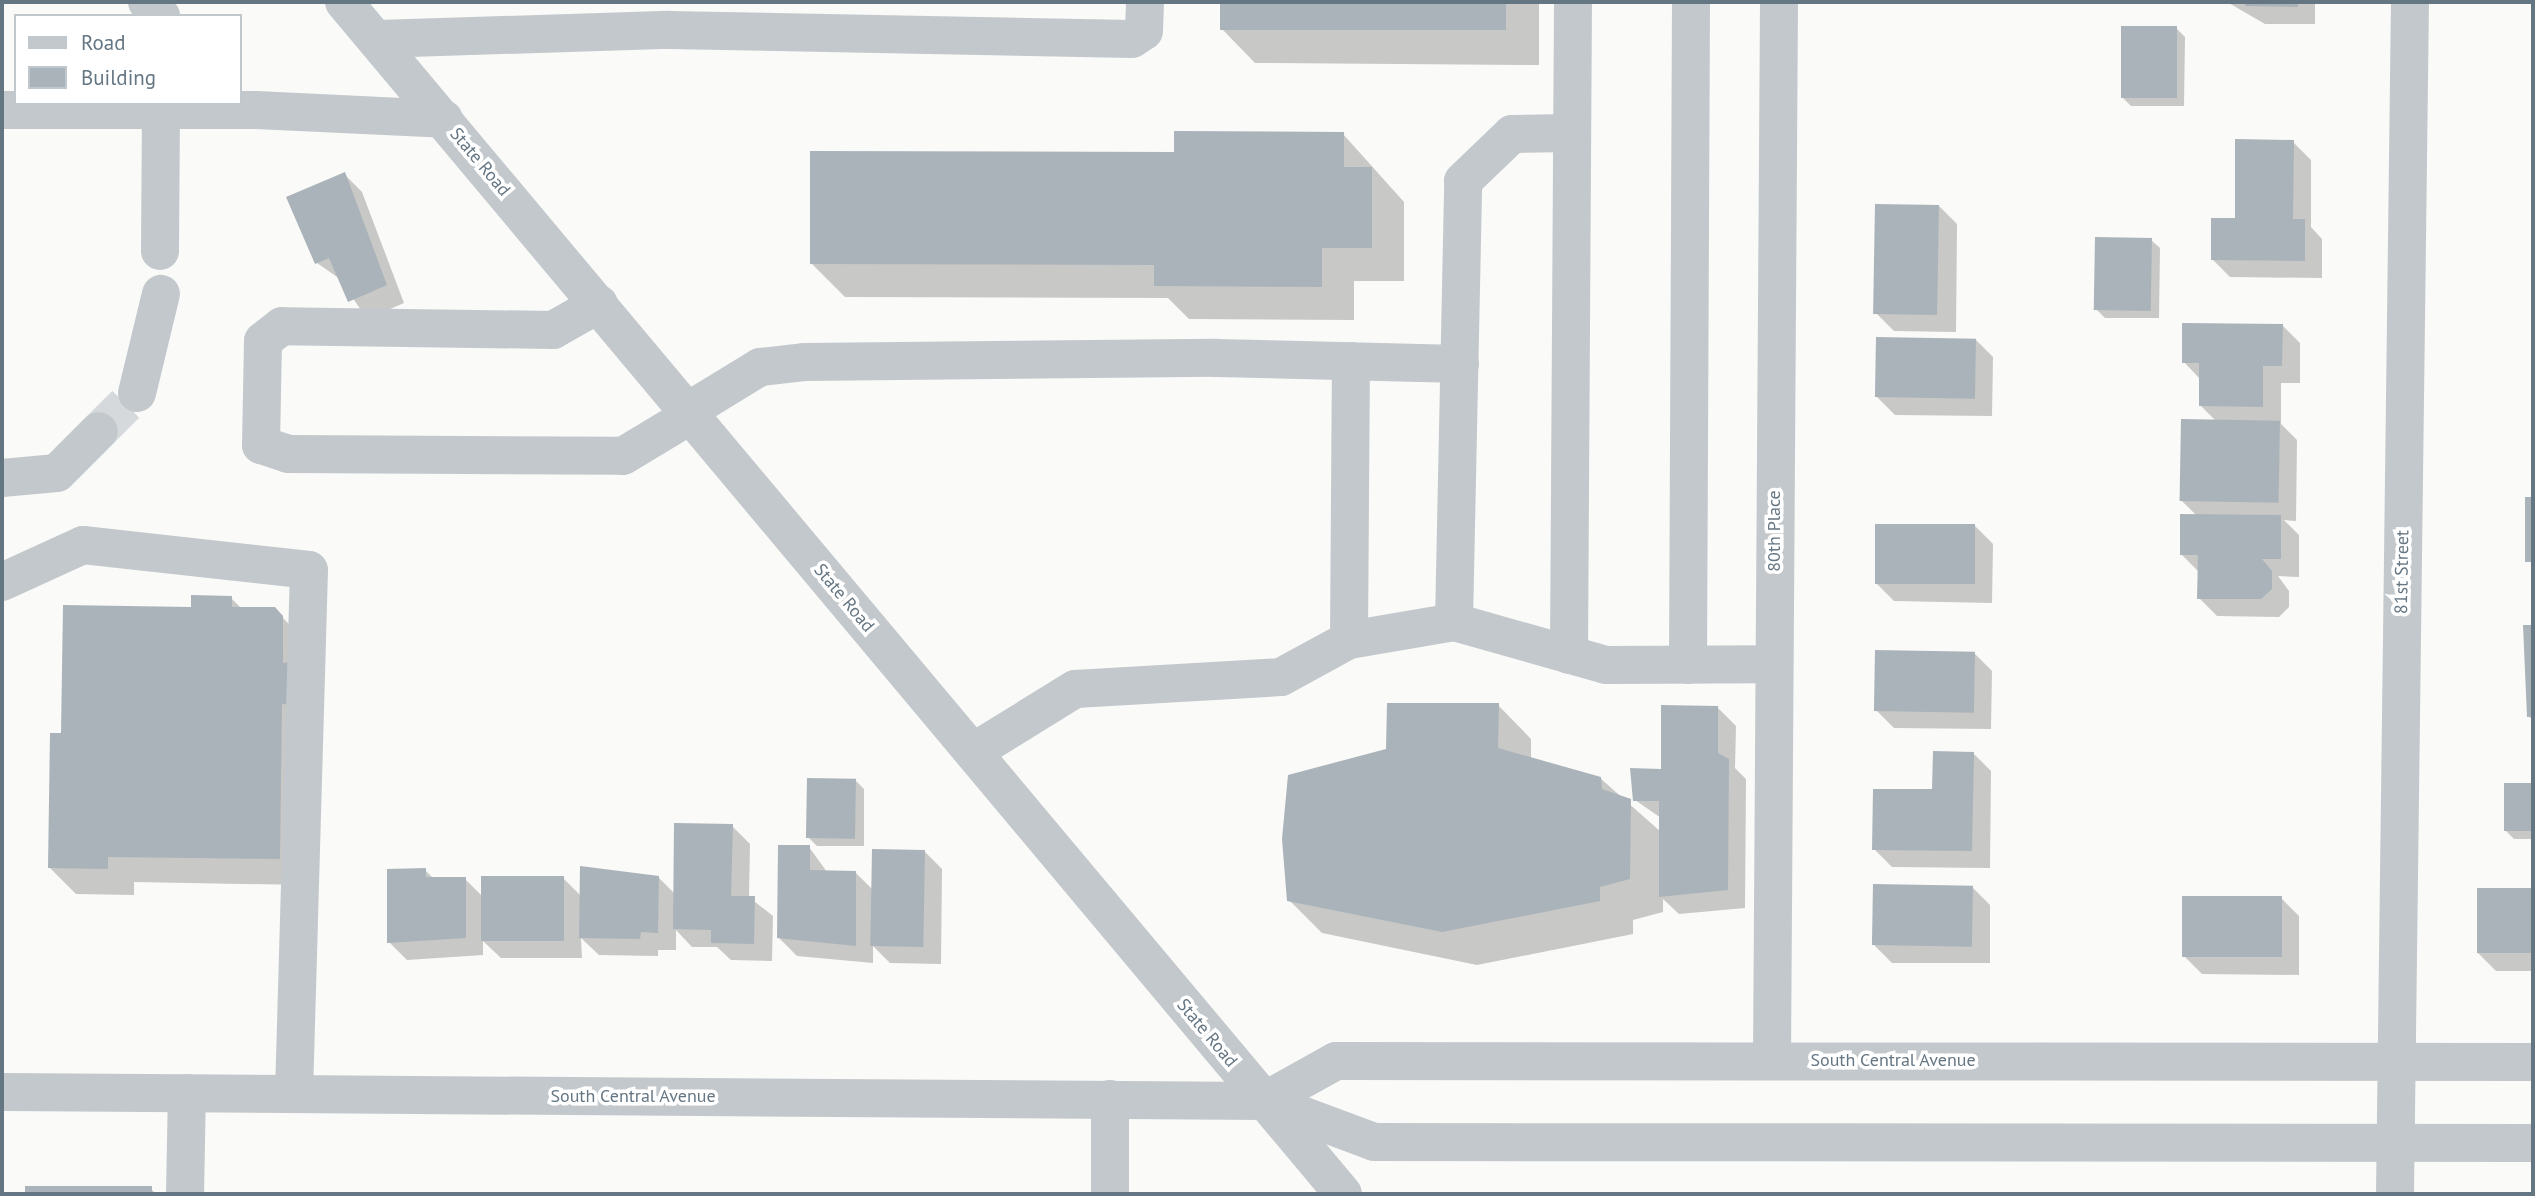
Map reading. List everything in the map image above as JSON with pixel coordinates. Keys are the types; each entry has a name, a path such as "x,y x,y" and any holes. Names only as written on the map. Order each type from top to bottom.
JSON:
{"street":[{"path":"147,2 160,14"},
{"name":"State Road","path":"344,2 378,39 1343,1194"},
{"path":"378,39 669,30 1132,39 1144,31 1145,2"},
{"path":"1569,655 1573,2"},
{"path":"1688,665 1691,2"},
{"name":"80th Place","path":"1772,1059 1779,2"},
{"name":"81st Street","path":"2395,1194 2410,2"},
{"path":"248,102 444,119"},
{"path":"2,110 161,110 215,105"},
{"path":"160,251 161,110"},
{"path":"1454,622 1464,181 1512,134 1572,133"},
{"path":"137,393 161,294"},
{"path":"599,304 553,330 282,326 263,341 261,445 288,454 623,456 760,367 804,362 1216,358 1460,364"},
{"path":"1349,640 1351,361"},
{"path":"2,478 57,473 99,431"},
{"path":"2,582 83,545 309,570 293,1093"},
{"path":"973,752 1075,689 1281,677 1349,640 1454,622 1606,666 1773,664"},
{"name":"South Central Avenue","path":"1264,1101 1336,1061 1772,1059 2533,1062"},
{"name":"South Central Avenue","path":"2,1092 1264,1101 1374,1142 2533,1143"},
{"path":"186,1194 187,1093"},
{"path":"1110,1099 1110,1194"}],"building":[{"path":"1220,2 1506,2 1506,30 1220,30"},
{"path":"2245,2 2298,2 2298,7 2245,6"},
{"path":"2121,26 2177,26 2177,98 2121,98"},
{"path":"1174,131 1344,132 1344,167 1372,167 1372,248 1322,248 1322,287 1154,286 1154,265 810,264 810,151 1174,152"},
{"path":"2235,139 2294,140 2293,219 2305,219 2305,261 2211,260 2211,218 2235,218"},
{"path":"345,172 387,285 348,302 329,258 315,264 286,197"},
{"path":"1875,204 1939,205 1937,315 1873,314"},
{"path":"2095,237 2152,238 2151,311 2094,310"},
{"path":"2182,323 2283,324 2282,366 2263,366 2263,407 2199,406 2199,363 2182,363"},
{"path":"1876,337 1976,339 1975,399 1875,397"},
{"path":"2181,419 2280,421 2279,503 2180,501"},
{"path":"2525,497 2533,497 2533,562 2525,562"},
{"path":"2180,514 2281,515 2281,559 2262,559 2272,571 2272,589 2261,599 2197,599 2198,555 2180,555"},
{"path":"1875,524 1975,524 1975,584 1875,584"},
{"path":"191,595 232,596 232,607 275,607 283,616 283,663 294,662 294,705 282,704 280,859 108,857 108,869 48,868 50,733 61,733 63,605 191,607"},
{"path":"2523,625 2533,625 2533,717 2527,717"},
{"path":"1875,650 1975,652 1974,713 1874,711"},
{"path":"1387,703 1499,703 1498,748 1601,777 1602,789 1631,799 1630,879 1600,887 1600,901 1442,932 1287,901 1282,839 1288,775 1386,749"},
{"path":"1661,705 1718,706 1718,753 1729,759 1728,890 1659,897 1659,801 1633,801 1630,768 1661,769"},
{"path":"1933,751 1974,752 1972,851 1872,850 1873,789 1932,789"},
{"path":"807,778 856,779 855,839 806,838"},
{"path":"2504,783 2533,783 2533,831 2504,831"},
{"path":"674,823 733,824 731,896 755,896 754,944 711,943 711,930 673,929"},
{"path":"778,845 810,845 810,870 856,871 856,946 777,938"},
{"path":"872,849 925,850 923,947 870,946"},
{"path":"580,866 659,876 658,933 641,932 640,939 579,938"},
{"path":"426,868 426,877 466,877 466,938 387,943 387,869"},
{"path":"481,876 564,876 564,941 481,941"},
{"path":"1873,884 1973,886 1972,947 1872,945"},
{"path":"2477,888 2533,888 2533,953 2477,953"},
{"path":"2182,896 2282,896 2282,957 2182,957"},
{"path":"25,1186 152,1186 152,1194 25,1194"}],"tunnel":[{"path":"99,431 137,393"}]}
